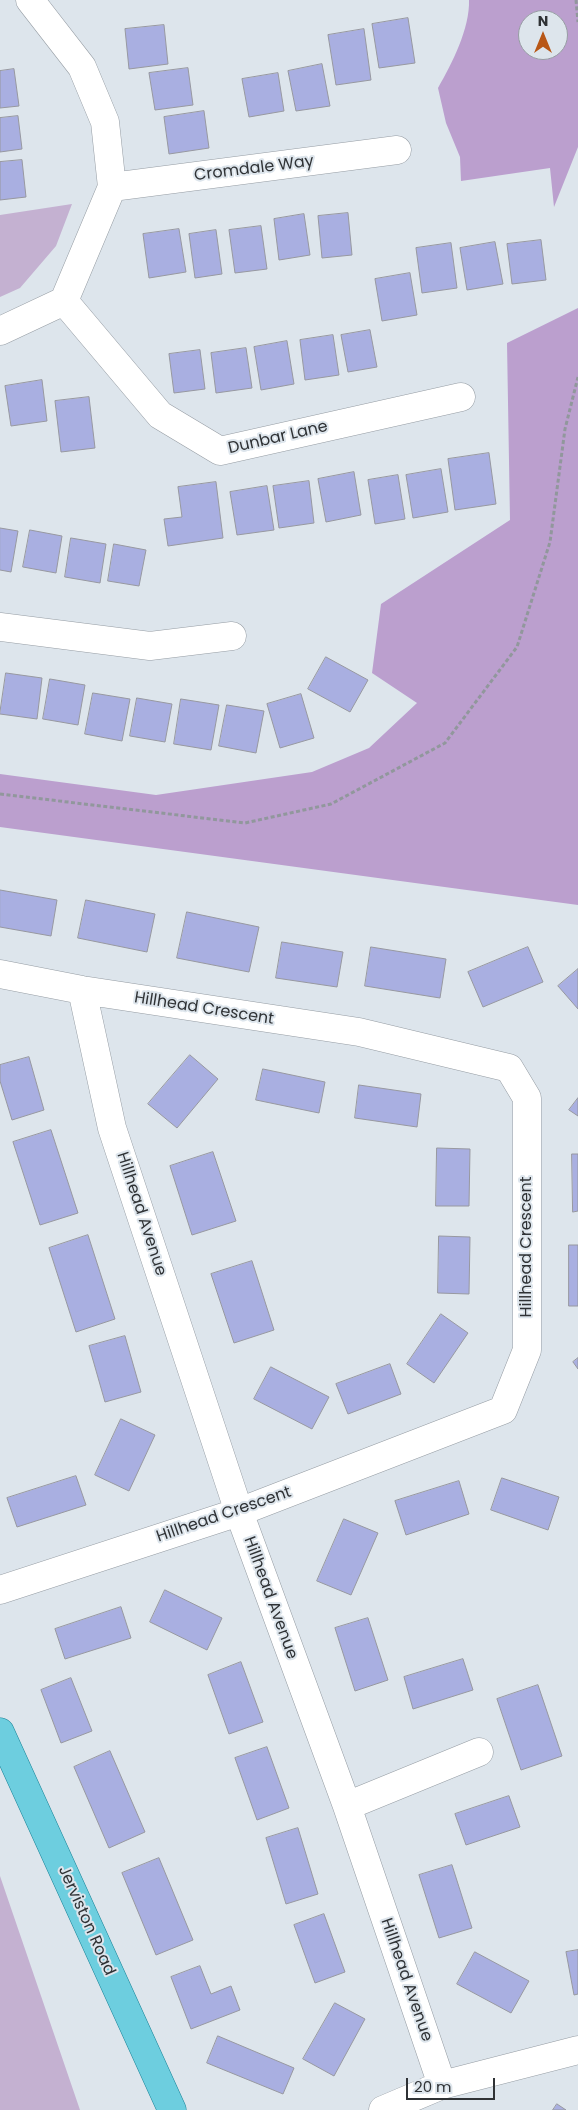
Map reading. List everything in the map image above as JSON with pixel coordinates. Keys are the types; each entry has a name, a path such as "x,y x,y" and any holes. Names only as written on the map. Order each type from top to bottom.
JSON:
{"main road":[{"name":"Jerviston Road","path":"0,1732 172,2110"}],"street":[{"path":"0,331 64,301 112,187 105,122 82,67 30,0"},
{"name":"Cromdale Way","path":"112,187 397,150"},
{"name":"Dunbar Lane","path":"64,301 160,415 220,451 461,397"},
{"path":"0,627 150,646 232,636"},
{"name":"Hillhead Crescent","path":"0,974 82,990 359,1032 509,1068 527,1098 527,1350 503,1410 238,1512 0,1590"},
{"name":"Hillhead Avenue","path":"82,990 112,1128 238,1512 347,1806 442,2086"},
{"path":"347,1806 479,1752"},
{"path":"383,2110 442,2086 578,2050"}],"path":[{"path":"576,0 578,22"},
{"path":"0,794 245,823 331,804 445,743 517,647 550,542 565,429 578,377"}],"shaded area":[{"path":"469,0 578,0 578,147 554,207 550,168 461,181 460,157 446,123 438,88 459,46 467,22"},
{"path":"72,204 56,246 20,288 0,297 0,215"},
{"path":"578,308 578,905 0,827 0,774 156,795 312,772 369,748 417,703 372,673 381,604 510,520 507,343"},
{"path":"0,1876 80,2110 0,2110"}],"building":[{"path":"408,18 415,63 379,68 372,24"},
{"path":"164,25 168,64 129,69 125,29"},
{"path":"364,29 371,80 336,85 328,35"},
{"path":"322,64 330,106 296,111 288,71"},
{"path":"188,68 193,105 155,110 149,73"},
{"path":"14,69 19,106 0,108 0,71"},
{"path":"278,73 284,111 249,117 242,79"},
{"path":"204,111 209,148 169,154 164,117"},
{"path":"18,116 22,149 0,152 0,118"},
{"path":"22,160 26,197 0,200 0,162"},
{"path":"348,213 352,255 322,258 318,216"},
{"path":"304,214 310,255 279,260 274,219"},
{"path":"261,226 267,269 235,273 229,230"},
{"path":"179,229 186,272 149,278 143,234"},
{"path":"216,230 222,274 195,278 189,234"},
{"path":"541,240 546,280 512,284 507,244"},
{"path":"495,242 503,284 467,290 460,248"},
{"path":"451,243 457,288 422,293 416,248"},
{"path":"410,273 417,315 382,321 375,279"},
{"path":"370,330 377,367 348,372 341,335"},
{"path":"333,335 339,375 305,380 300,340"},
{"path":"287,341 294,384 261,390 254,347"},
{"path":"246,348 252,388 216,393 211,353"},
{"path":"200,350 205,389 174,393 169,354"},
{"path":"42,380 47,421 11,426 5,386"},
{"path":"89,397 95,448 61,452 55,401"},
{"path":"489,453 496,504 455,510 448,459"},
{"path":"441,469 448,512 413,518 406,475"},
{"path":"354,472 361,515 326,522 318,479"},
{"path":"398,475 405,519 375,524 368,480"},
{"path":"309,481 314,523 279,528 273,486"},
{"path":"216,482 223,538 168,546 164,519 182,517 178,487"},
{"path":"267,486 274,530 237,535 230,492"},
{"path":"0,528 18,531 11,572 0,570"},
{"path":"30,530 62,536 56,573 23,567"},
{"path":"71,538 106,544 100,583 65,577"},
{"path":"114,544 146,550 139,586 108,581"},
{"path":"326,657 368,680 350,712 308,689"},
{"path":"6,673 42,678 37,719 0,714"},
{"path":"50,679 85,685 78,725 43,719"},
{"path":"93,693 130,699 122,741 85,734"},
{"path":"301,694 314,738 280,748 267,704"},
{"path":"137,698 172,704 165,742 130,736"},
{"path":"181,699 219,705 211,750 174,744"},
{"path":"227,705 264,711 256,753 219,746"},
{"path":"0,890 57,900 51,936 0,927"},
{"path":"86,900 155,914 147,952 78,938"},
{"path":"187,912 259,927 249,972 177,958"},
{"path":"282,942 343,952 337,987 276,978"},
{"path":"371,947 446,959 440,998 365,986"},
{"path":"528,947 543,982 483,1007 468,972"},
{"path":"578,969 578,1009 558,986"},
{"path":"190,1055 218,1079 177,1128 148,1104"},
{"path":"29,1057 44,1110 12,1120 0,1081 0,1065"},
{"path":"263,1069 325,1082 319,1113 256,1100"},
{"path":"359,1085 421,1094 417,1127 355,1118"},
{"path":"578,1098 578,1116 569,1110"},
{"path":"51,1130 78,1213 40,1225 13,1142"},
{"path":"437,1148 470,1149 469,1206 436,1206"},
{"path":"213,1152 236,1221 192,1235 170,1166"},
{"path":"572,1154 578,1154 578,1211 573,1212"},
{"path":"88,1235 115,1319 76,1332 49,1248"},
{"path":"439,1236 470,1237 469,1294 438,1293"},
{"path":"569,1245 578,1245 578,1306 569,1306"},
{"path":"252,1261 274,1330 234,1343 211,1274"},
{"path":"441,1314 468,1333 434,1383 407,1364"},
{"path":"125,1336 141,1392 105,1402 89,1346"},
{"path":"578,1358 578,1369 573,1362"},
{"path":"390,1364 401,1394 348,1414 336,1384"},
{"path":"271,1367 329,1397 312,1429 254,1399"},
{"path":"121,1419 155,1435 129,1491 95,1475"},
{"path":"76,1476 86,1505 17,1527 7,1498"},
{"path":"502,1478 559,1497 548,1530 491,1510"},
{"path":"459,1481 469,1514 406,1535 395,1501"},
{"path":"344,1519 378,1533 351,1595 317,1581"},
{"path":"165,1590 222,1618 207,1650 150,1622"},
{"path":"121,1607 131,1638 65,1659 55,1629"},
{"path":"368,1618 388,1680 355,1691 335,1628"},
{"path":"463,1659 473,1690 413,1709 404,1677"},
{"path":"241,1662 263,1722 229,1734 208,1675"},
{"path":"71,1678 92,1731 61,1743 41,1690"},
{"path":"538,1685 562,1756 521,1770 497,1699"},
{"path":"267,1747 289,1808 257,1820 235,1758"},
{"path":"110,1751 145,1832 109,1848 74,1767"},
{"path":"509,1796 520,1827 466,1845 455,1814"},
{"path":"298,1828 318,1894 286,1904 266,1838"},
{"path":"159,1858 193,1940 156,1955 122,1873"},
{"path":"452,1865 472,1928 439,1938 419,1875"},
{"path":"324,1914 345,1972 315,1983 294,1925"},
{"path":"578,1950 578,1994 574,1995 566,1952"},
{"path":"475,1952 529,1981 511,2013 457,1984"},
{"path":"200,1966 211,1994 231,1986 240,2010 191,2029 171,1977"},
{"path":"335,2003 365,2019 334,2076 303,2059"},
{"path":"218,2036 294,2068 283,2094 207,2063"},
{"path":"557,2104 566,2110 553,2110"}]}
